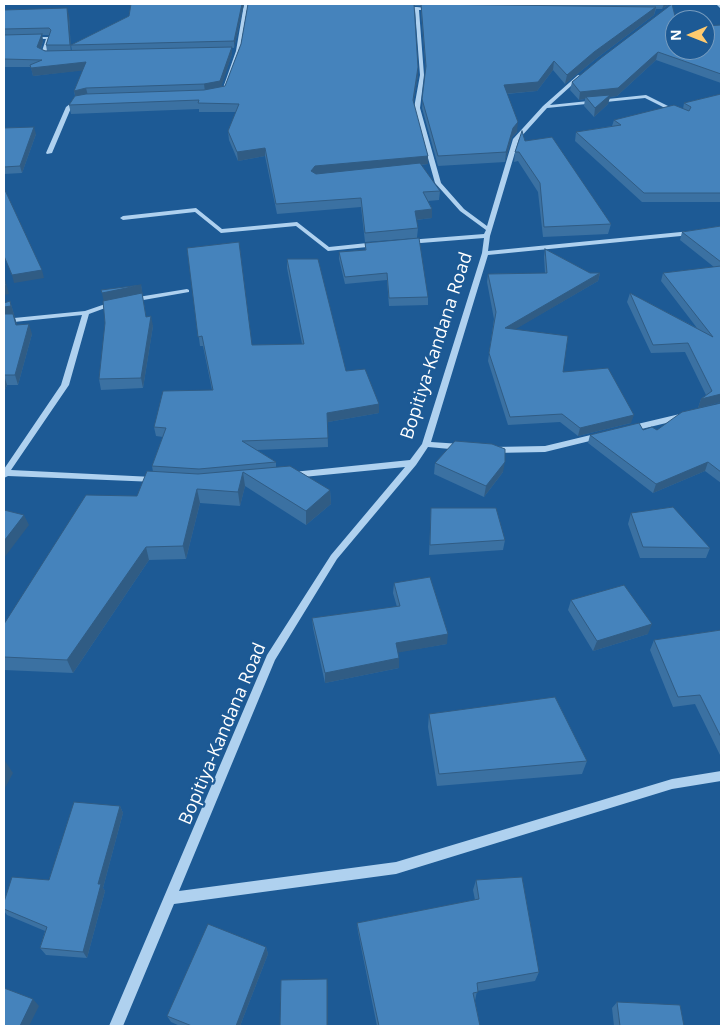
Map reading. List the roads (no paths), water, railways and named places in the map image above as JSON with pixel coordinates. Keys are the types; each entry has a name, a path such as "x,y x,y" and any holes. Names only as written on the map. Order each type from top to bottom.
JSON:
{"street":[{"path":"718,4 721,7"},
{"path":"224,91 238,51 245,5 254,7"},
{"path":"398,8 435,9"},
{"path":"418,8 422,75 417,108 433,167 438,183 462,210 488,233"},
{"path":"26,38 49,38 43,54 57,56"},
{"path":"228,52 238,51"},
{"name":"Bopitiya-Kandana Road","path":"116,1026 271,658 334,557 413,463 426,444 485,253 488,233 516,139 544,107 588,69"},
{"path":"544,107 646,96 685,116"},
{"path":"49,153 69,107 74,102 81,100"},
{"path":"423,168 433,167"},
{"path":"123,218 196,210 222,231 297,224 328,249 386,244"},
{"path":"485,253 702,232"},
{"path":"396,243 488,233"},
{"path":"4,321 86,312 113,304 187,291"},
{"path":"5,474 65,385 86,312"},
{"path":"622,430 695,413"},
{"path":"488,449 506,451 545,449 612,433"},
{"path":"426,444 470,448"},
{"path":"285,476 413,463"},
{"path":"5,474 162,481"},
{"path":"171,898 396,868 672,784 721,776"}]}
